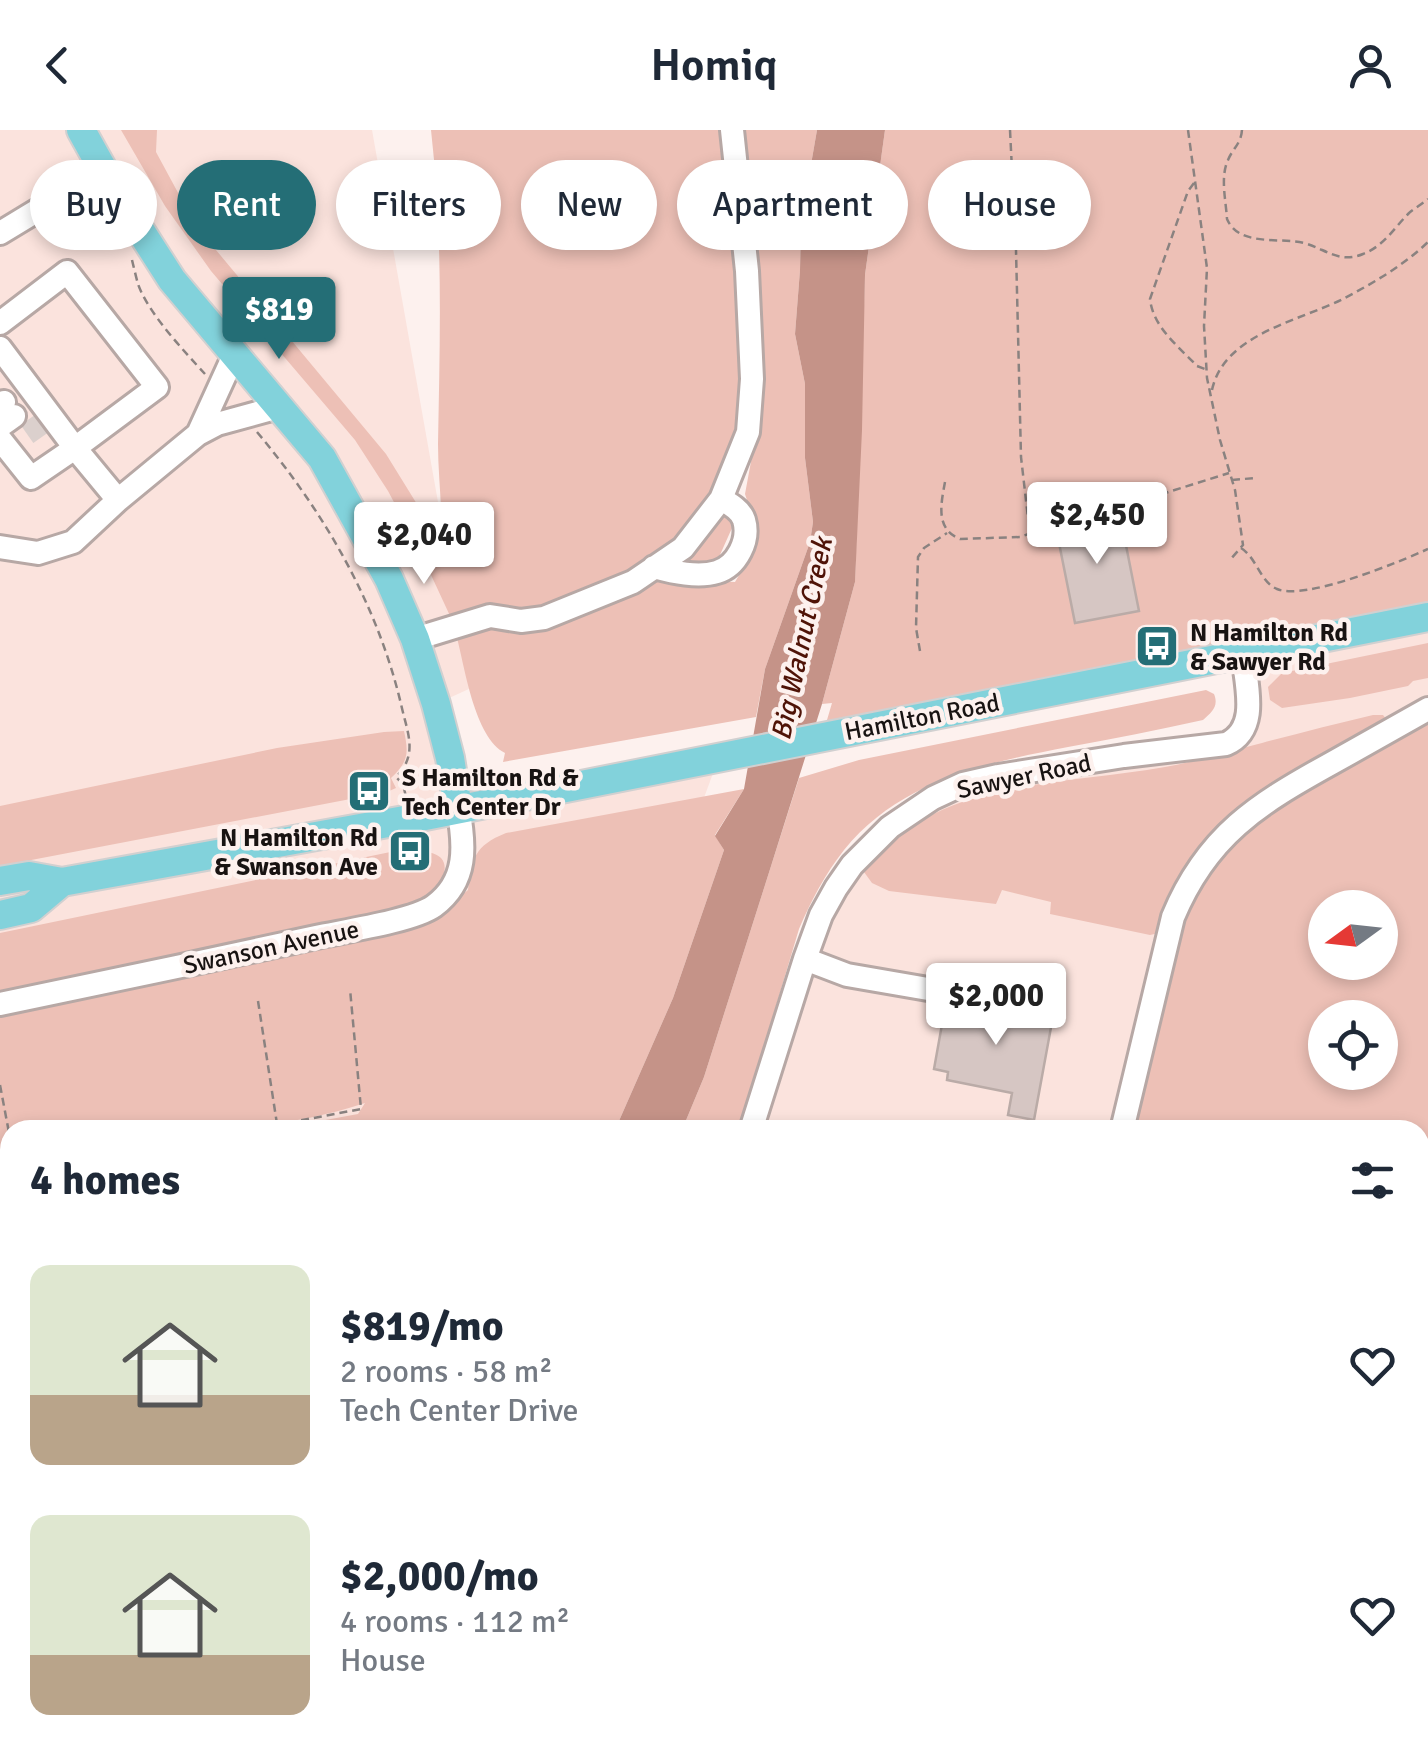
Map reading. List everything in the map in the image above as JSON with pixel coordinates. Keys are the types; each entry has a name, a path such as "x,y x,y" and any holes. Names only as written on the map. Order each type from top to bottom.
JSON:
{"main road":[{"path":"81,130 98,160"},
{"path":"153,250 172,280 322,458 390,578 415,639 450,758 458,808"},
{"name":"Hamilton Road","path":"0,881 28,876 62,882 410,818 1428,617"},
{"name":"Hamilton Road","path":"0,915 32,908 62,882"}],"street":[{"path":"415,639 490,616 544,618 633,582 683,548 721,499 748,432 752,378 744,233 732,130"},
{"path":"0,233 30,215"},
{"path":"0,323 66,272 157,387 75,448 31,478 4,444 18,394 75,448 118,500"},
{"path":"198,434 235,353"},
{"path":"0,547 38,553 73,542 198,434 217,424 279,407"},
{"path":"654,567 702,574 720,572 735,560 744,543 744,520 734,506 721,499"},
{"name":"Sawyer Road","path":"754,1120 821,915 852,865 890,826 963,784 1124,756 1226,744 1237,739 1248,724 1243,654"},
{"path":"1124,1120 1173,917 1200,866 1218,843 1259,805 1428,709"},
{"name":"Swanson Avenue","path":"0,1004 348,930 432,908 460,875 463,834 458,808"},
{"path":"805,959 847,975 928,989"}],"path":[{"path":"1010,130 1021,457 1030,534"},
{"path":"1188,130 1206,268 1206,369 1243,536 1241,548 1230,560"},
{"path":"1242,130 1224,175 1227,219 1240,234 1305,244 1334,257 1357,257 1378,246 1428,199"},
{"path":"1194,184 1150,298 1157,322 1198,366 1206,369"},
{"path":"1212,396 1212,385 1222,366 1247,342 1352,294 1395,269 1428,242"},
{"path":"139,287 180,346 218,388"},
{"path":"243,416 306,494 341,550 373,618 410,742 408,761 396,776 403,784 410,818"},
{"path":"945,482 941,511 944,526 960,539 1020,537 1065,517 1130,504 1230,473"},
{"path":"1232,480 1255,478"},
{"path":"920,652 916,628 918,557 924,548 948,532"},
{"path":"1241,548 1250,554 1274,588 1292,591 1347,580 1428,550"},
{"path":"303,1120 361,1109 350,989"},
{"path":"258,1001 276,1120"},
{"path":"0,1085 7,1120"}],"shaded area":[{"path":"0,130 372,130 377,160 336,160 336,250 393,250 471,688 436,704 458,808 719,757 604,1069 575,1120 0,1120"},
{"path":"121,130 157,130 156,152 177,191 177,223 157,192 157,160 138,160"},
{"path":"431,130 720,130 723,160 677,160 677,250 734,250 741,312 740,409 730,456 713,492 678,541 629,576 537,613 451,618 388,491 355,440 196,250 216,250 386,454 441,543 439,250 501,250 501,160 434,160"},
{"path":"738,130 817,130 812,160 740,160"},
{"path":"885,130 1428,130 1428,617 822,737 832,703 822,704 855,582 868,250 908,250 908,160 881,160"},
{"path":"746,250 800,250 795,334 805,384 805,458 813,522 810,542 765,669 756,717 503,762 505,753 494,745 478,717 456,634 652,579 735,582 753,551 754,522 745,494 757,429"},
{"path":"730,516 732,528 715,566 679,562 716,519"},
{"path":"1428,617 1428,1120 755,1120 836,888 933,798 1237,739 1243,654"},
{"path":"1428,643 1428,678 1408,686 1282,708 1270,700 1268,687 1282,673"},
{"path":"1206,690 1214,694 1216,702 1203,720 975,768 918,791 866,826 831,869 799,929 742,1120 686,1120 704,1077 799,778 859,760"},
{"path":"1428,709 1428,1120 1124,1120 1173,917 1218,843"},
{"path":"1383,715 1385,723 1258,797 1159,933 1150,935 1050,914 1051,902 1002,890 996,904 889,891 872,883 864,872 893,841 926,818 962,802 1001,791 1177,765"},
{"path":"404,731 406,757 391,778 396,788 387,792 0,866 0,806 277,748"},
{"path":"744,789 715,835 724,850 673,998 619,1120 325,1120 358,1114 365,1103 294,1120 0,1120 0,1014 446,909 468,890 473,861 481,848 506,833"},
{"path":"418,849 439,856 445,869 434,893 412,909 0,998 0,933"}],"water":[{"path":"817,130 885,130 881,160 812,160"},
{"name":"Big Walnut Creek","path":"800,250 868,250 855,582 822,704 704,1077 686,1120 619,1120 673,998 724,850 715,836 744,789 765,669 810,542 813,522 805,458 805,384 795,334"}],"building":[{"path":"1119,510 1139,611 1075,623 1055,523"},
{"path":"948,991 1054,1011 1034,1120 1008,1115 1012,1093 947,1080 948,1072 934,1069"}],"tunnel":[{"path":"27,434 44,422"}],"place":[{"name":"N Hamilton Rd & Sawyer Rd","path":"1157,646"},
{"name":"S Hamilton Rd & Tech Center Dr","path":"369,791"},
{"name":"N Hamilton Rd & Swanson Ave","path":"410,851"}]}
